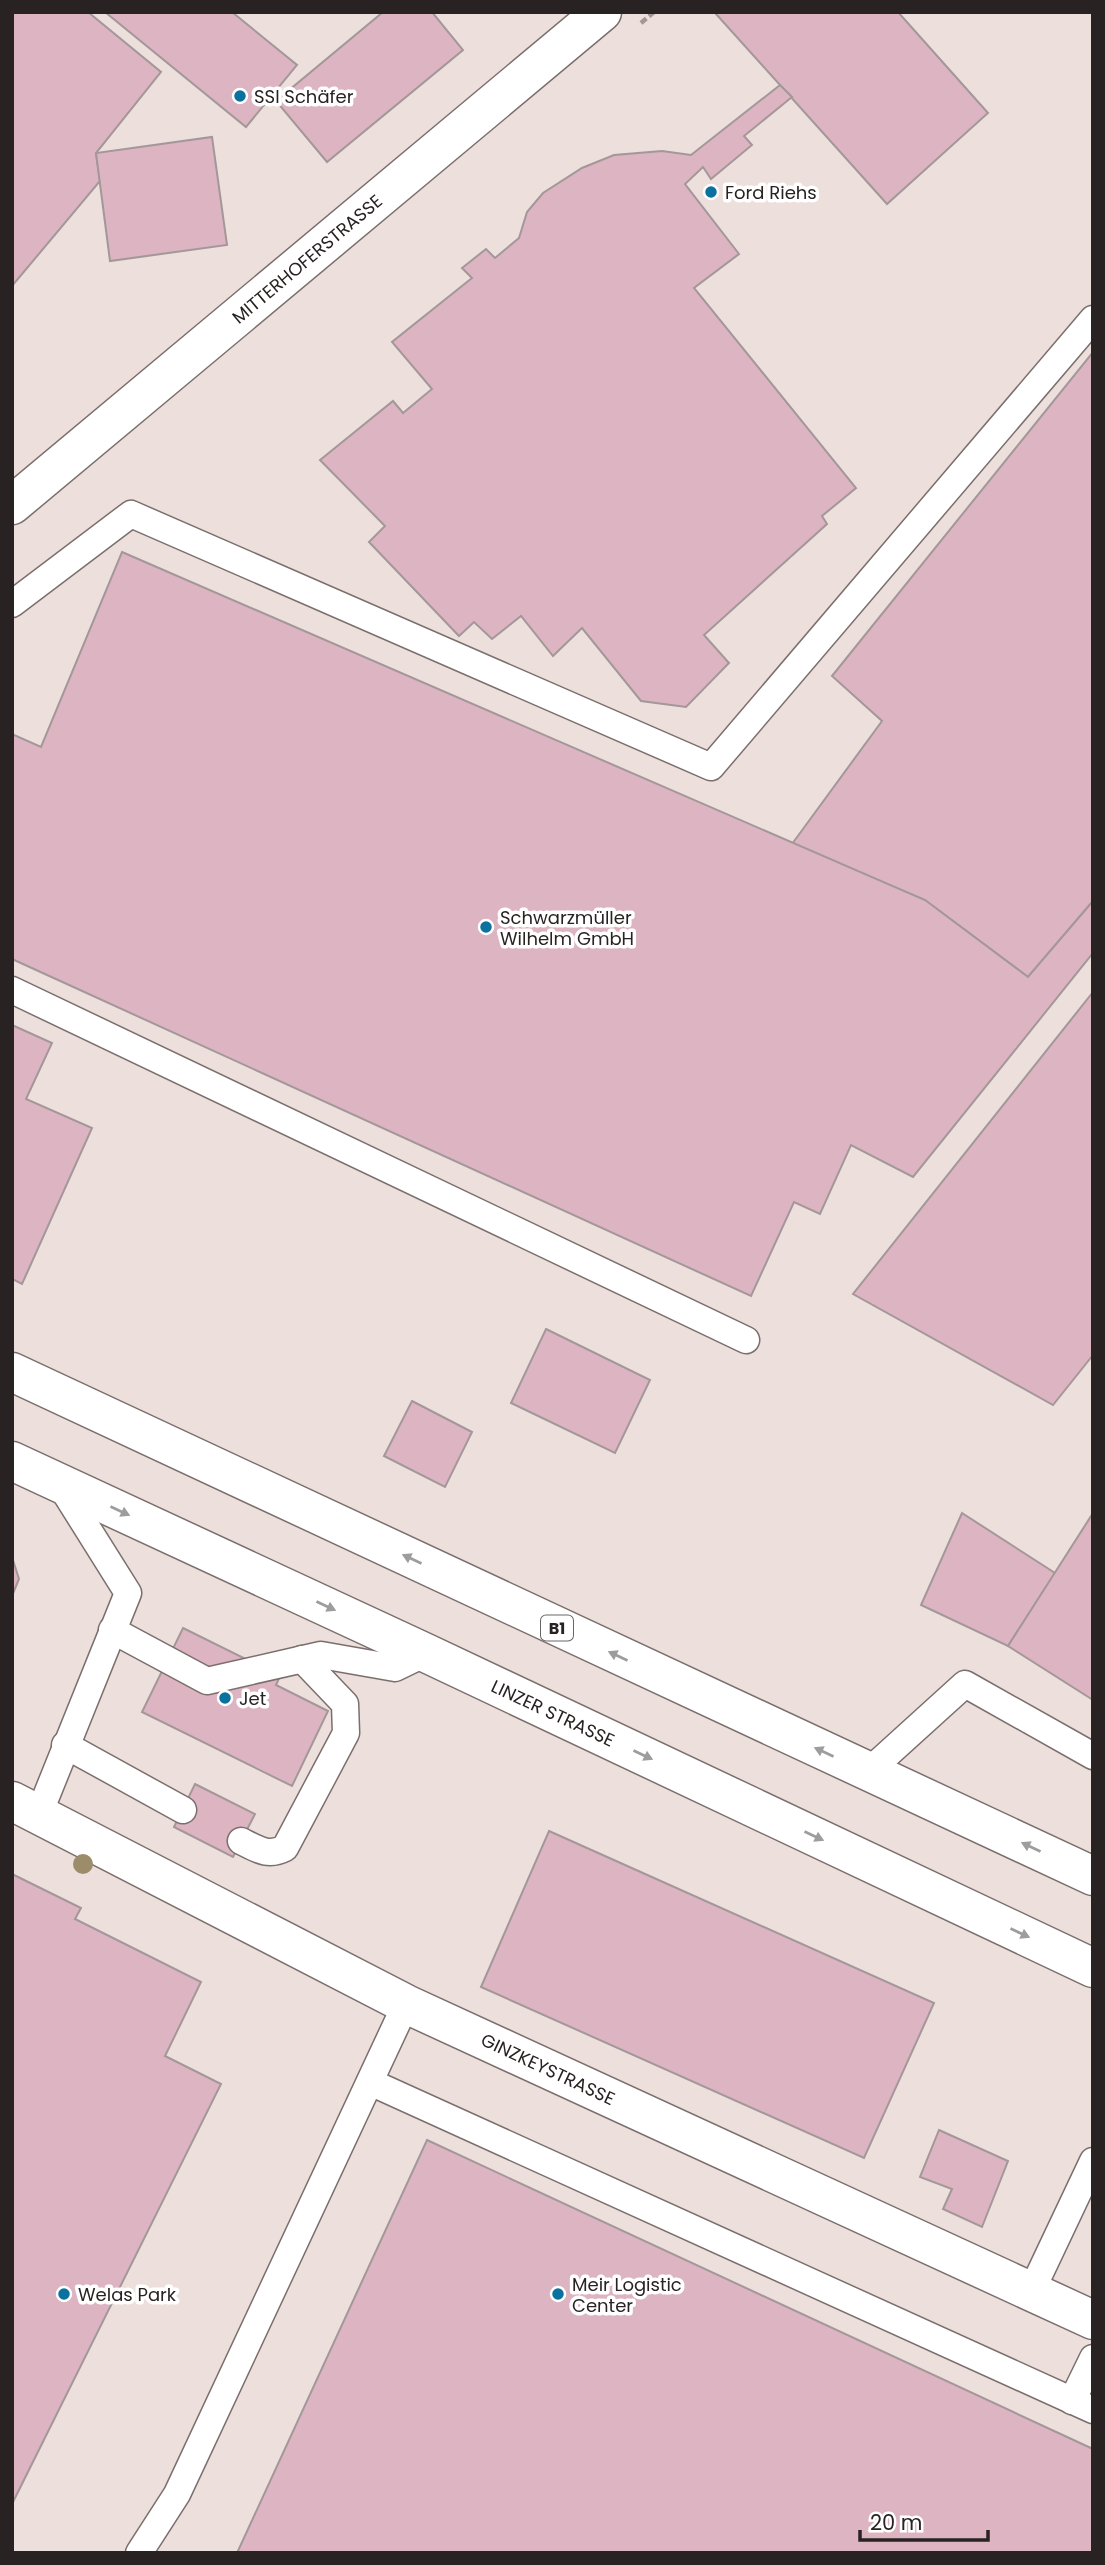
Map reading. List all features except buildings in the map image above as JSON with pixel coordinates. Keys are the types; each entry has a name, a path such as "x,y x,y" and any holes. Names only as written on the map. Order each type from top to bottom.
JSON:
{"main road":[{"name":"MITTERHOFERSTRASSE","path":"12,505 602,12"},
{"name":"B1","path":"12,1372 1093,1876"},
{"name":"LINZER STRASSE","path":"12,1461 1093,1968"},
{"name":"GINZKEYSTRASSE","path":"26,1808 406,2004 1093,2320"}],"lane":[{"path":"12,604 131,514 711,767 1093,319"},
{"path":"12,990 747,1340"},
{"path":"26,1808 65,1745 128,1593 58,1482"},
{"path":"113,1630 206,1681 321,1655 395,1668 426,1653"},
{"path":"241,1841 266,1853 285,1848 346,1733 345,1703 302,1659"},
{"path":"868,1772 965,1684 1093,1756"},
{"path":"65,1745 183,1810"},
{"path":"139,2553 177,2494 406,2004"},
{"path":"370,2082 1082,2405 1093,2358"},
{"path":"1031,2292 1093,2161"}],"place":[{"name":"SSI Schäfer","path":"240,96"},
{"name":"Ford Riehs","path":"711,192"},
{"name":"Schwarzmüller Wilhelm GmbH","path":"486,927"},
{"name":"Jet","path":"225,1698"},
{"name":"Welas Park","path":"64,2294"},
{"name":"Meir Logistic Center","path":"558,2294"}]}
